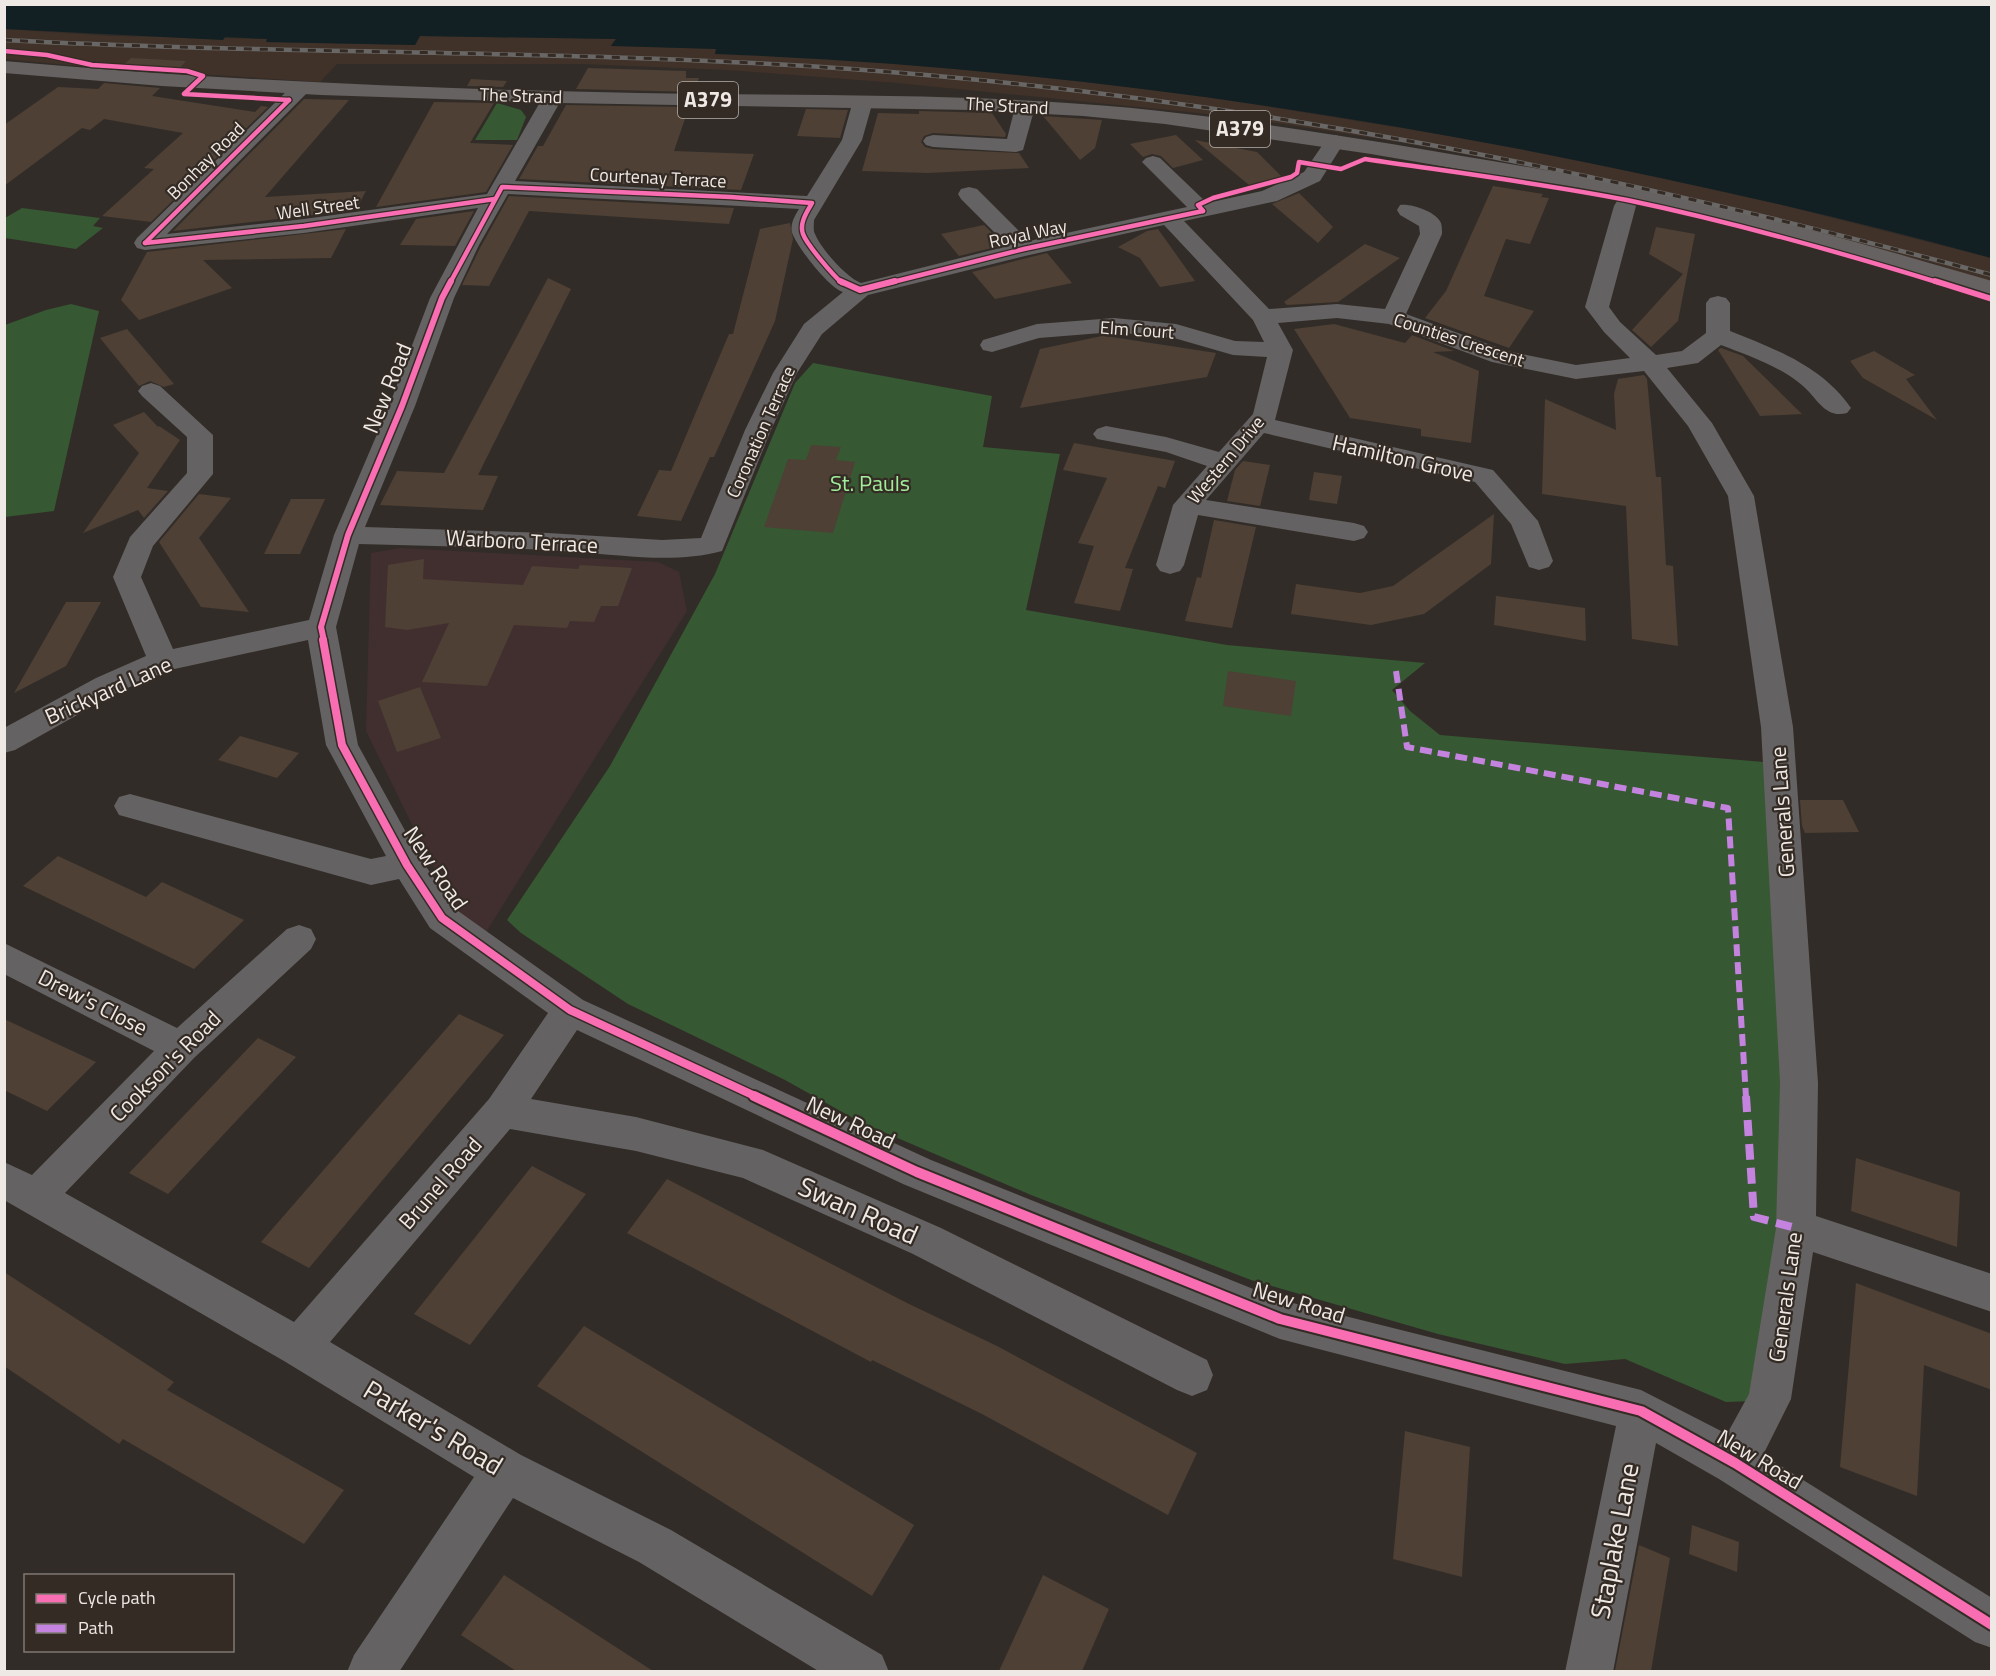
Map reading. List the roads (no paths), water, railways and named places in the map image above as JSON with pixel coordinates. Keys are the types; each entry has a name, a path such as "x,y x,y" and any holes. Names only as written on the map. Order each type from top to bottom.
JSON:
{"main road":[{"name":"The Strand","path":"4,67 127,79 299,90 553,97 863,100 1025,107 1145,116 1335,141 1575,182 1797,233 1992,289"}],"street":[{"name":"Bonhay Road","path":"145,243 299,90"},
{"name":"New Road","path":"553,97 442,298 402,406 348,535 321,627 342,745 407,865 442,918 570,1010 917,1172 1280,1319 1641,1412 1735,1463 1977,1614 1992,1626"},
{"path":"860,290 844,285 833,275 803,234 803,220 852,140 863,100"},
{"path":"933,141 1016,146 1025,107"},
{"name":"Royal Way","path":"860,290 1024,249 1269,196 1305,180 1321,165 1335,141"},
{"path":"1153,162 1203,211"},
{"name":"Well Street","path":"145,243 304,226 498,193"},
{"name":"Courtenay Terrace","path":"498,193 731,197 812,203"},
{"name":"Royal Way","path":"969,194 1024,249"},
{"name":"Generals Lane","path":"1625,206 1597,307 1612,327 1650,363 1699,423 1741,496 1777,728 1798,1083 1796,1228 1770,1399 1735,1463"},
{"path":"1393,317 1431,234 1430,223 1408,210"},
{"path":"1168,218 1263,317 1281,350"},
{"name":"Coronation Terrace","path":"696,548 712,545 758,430 785,373 813,329 860,290"},
{"path":"1718,303 1718,335 1776,358 1811,380 1838,408"},
{"name":"Counties Crescent","path":"1263,317 1337,311 1393,317 1501,357 1576,372 1689,358 1718,335"},
{"name":"Elm Court","path":"992,345 1037,331 1114,325 1176,331 1233,348 1281,350"},
{"name":"Western Drive","path":"1170,565 1187,505 1265,416 1281,350"},
{"path":"151,391 200,435 200,474 140,543 127,577 163,661"},
{"name":"Hamilton Grove","path":"1258,424 1484,476 1524,521 1539,561"},
{"path":"1106,434 1171,444 1199,452 1224,464"},
{"path":"1187,505 1354,532"},
{"name":"Warboro Terrace","path":"348,535 696,548"},
{"name":"Brickyard Lane","path":"4,742 37,721 107,685 163,661 321,627"},
{"path":"130,806 371,872 407,865"},
{"name":"Cookson's Road","path":"20,1188 181,1047 299,939"},
{"name":"Drew's Close","path":"4,957 181,1047"},
{"name":"Brunel Road","path":"299,1347 502,1111 570,1010"},
{"name":"Swan Road","path":"502,1111 636,1134 749,1161 927,1241 1192,1375"},
{"name":"Parker's Road","path":"20,1188 299,1347 505,1471 655,1546 865,1671"},
{"path":"1796,1228 1992,1293"},
{"name":"Staplake Lane","path":"1589,1671 1641,1412"},
{"path":"371,1671 505,1471"}],"railway":[{"path":"4,40 745,63 851,69 997,82 1141,99 1427,144 1569,172 1851,238 1992,275"}],"park label":[{"name":"St. Pauls","path":"870,483"}]}
